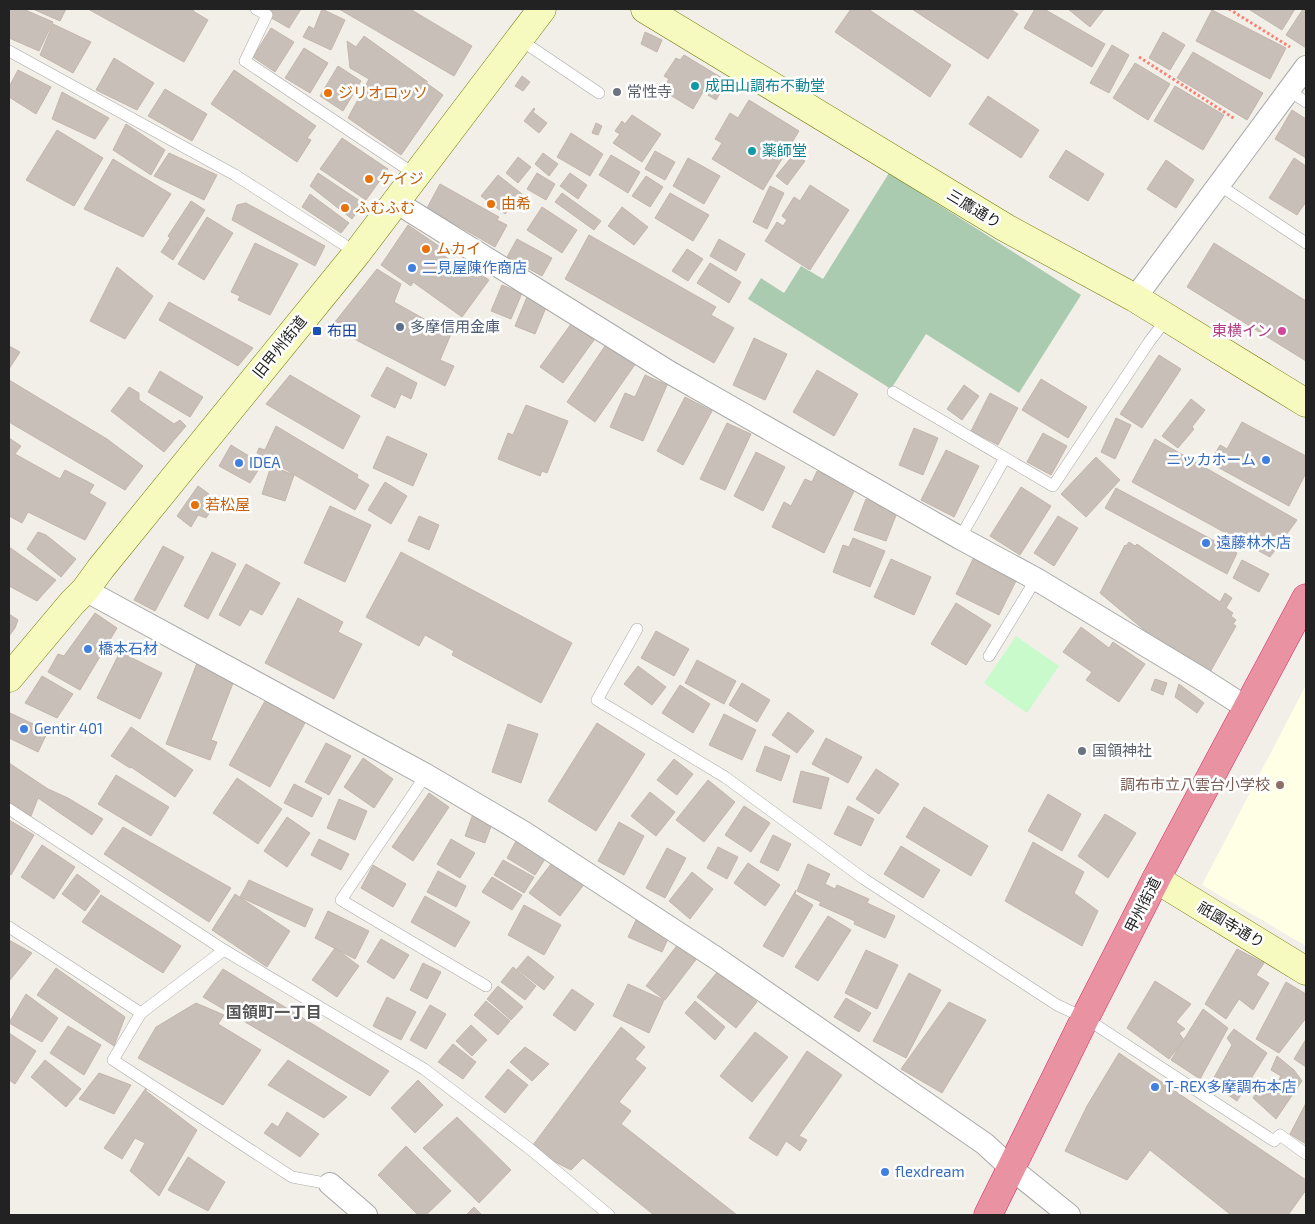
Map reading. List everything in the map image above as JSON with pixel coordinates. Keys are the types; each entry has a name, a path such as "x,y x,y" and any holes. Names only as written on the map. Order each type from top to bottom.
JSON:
{"highway":[{"name":"甲州街道","path":"988,1215 1156,879 1306,598"}],"main road":[{"name":"旧甲州街道","path":"9,678 72,603 86,590 120,545 357,253 542,9"},
{"name":"三鷹通り","path":"645,9 1006,228 1168,317 1306,403"},
{"name":"祇園寺通り","path":"1156,879 1306,971"}],"street":[{"path":"1135,298 1257,134 1298,96 1306,67"},
{"path":"396,202 669,372 960,538 1036,579 1197,676 1246,708"},
{"path":"86,590 426,775 522,832 716,958 985,1144 1012,1169 1069,1215"},
{"path":"330,1184 366,1215"}],"lane":[{"path":"256,9 267,15 245,61 416,175"},
{"path":"519,39 599,93"},
{"path":"9,51 235,175 357,253"},
{"path":"1219,185 1306,244"},
{"path":"893,392 1053,486 1149,342 1168,317"},
{"path":"960,538 1005,458"},
{"path":"989,656 1036,579"},
{"path":"637,629 596,700 725,777 864,879 1057,1005 1085,1018 1274,1141 1280,1135 1306,1154"},
{"path":"426,775 341,900 486,986"},
{"path":"9,809 224,950 424,1069 530,1150 609,1215"},
{"path":"9,927 141,1013"},
{"path":"224,950 141,1013 113,1060 292,1177 330,1184"}],"path":[{"path":"1229,9 1291,48"},
{"path":"1139,57 1257,134"}],"shaded area":[{"path":"889,173 1081,295 1019,393 926,334 891,389 748,299 761,278 784,293 801,266 823,279"},
{"name":"調布市立八雲台小学校","path":"1306,685 1306,946 1202,885"}],"green space":[{"path":"1016,636 1059,666 1027,713 984,683"}],"building":[{"path":"9,9 23,9 53,22 39,51 9,38"},
{"path":"33,9 66,9 60,21"},
{"path":"88,9 195,9 193,11 208,20 184,62"},
{"path":"272,9 301,9 289,28 268,16"},
{"path":"322,9 345,20 331,50 303,37 309,26 314,29"},
{"path":"339,9 410,9 472,46 454,76"},
{"path":"851,9 868,9 951,65 930,97 835,32"},
{"path":"912,9 1010,9 1018,14 988,59"},
{"path":"1035,9 1044,9 1105,44 1092,67 1024,28"},
{"path":"1068,9 1104,9 1090,27"},
{"path":"1251,9 1295,9 1282,30"},
{"path":"1303,9 1306,9 1306,48 1286,35"},
{"path":"1212,10 1286,48 1270,79 1196,41"},
{"path":"53,24 91,42 73,73 40,55"},
{"path":"271,28 294,42 275,72 253,57"},
{"path":"645,32 662,40 657,52 641,44"},
{"path":"1163,32 1185,45 1170,70 1149,58"},
{"path":"364,36 443,95 401,155 348,118 369,79 350,68 347,41 356,47"},
{"path":"1112,45 1129,55 1109,93 1090,83"},
{"path":"304,48 328,63 310,93 285,78"},
{"path":"1193,52 1263,93 1247,120 1177,78"},
{"name":"成田山調布不動堂","path":"684,55 727,81 716,100 703,92 693,109 662,90 669,79 664,76 676,58 680,60"},
{"path":"114,58 154,83 137,110 96,90"},
{"path":"1135,63 1170,84 1148,120 1113,98"},
{"path":"338,66 361,81 343,111 320,96"},
{"path":"18,70 51,87 36,114 9,97 9,87"},
{"path":"234,70 316,126 307,138 311,140 297,162 211,104"},
{"path":"522,76 530,82 523,91 515,86"},
{"path":"1175,86 1224,115 1203,150 1154,121"},
{"path":"165,89 207,114 192,141 148,116"},
{"path":"62,92 109,118 95,139 52,119"},
{"path":"988,96 1039,130 1021,158 969,124"},
{"name":"薬師堂","path":"749,100 799,131 763,190 712,159 722,143 715,139 730,113 738,118"},
{"path":"534,108 533,112 547,123 539,133 524,121"},
{"path":"1292,110 1306,119 1306,158 1275,139"},
{"path":"632,115 661,134 642,162 613,143 620,134 615,131 622,121 625,124"},
{"path":"596,123 602,126 598,135 592,133"},
{"path":"126,124 165,150 151,175 113,150"},
{"path":"57,130 103,158 74,206 26,180"},
{"path":"571,133 603,154 590,176 557,157"},
{"path":"342,138 388,169 366,200 320,169"},
{"path":"1066,150 1104,174 1088,201 1049,177"},
{"path":"655,151 675,162 665,180 645,169"},
{"path":"169,153 217,175 204,200 154,176"},
{"path":"543,153 558,164 549,176 535,164"},
{"path":"795,153 805,161 787,185 776,176"},
{"path":"611,155 640,172 628,193 599,175"},
{"path":"518,157 531,167 518,183 506,173"},
{"path":"688,158 720,176 704,204 673,186"},
{"path":"1294,158 1306,166 1306,202 1297,215 1269,198"},
{"path":"113,159 171,194 143,237 84,209"},
{"path":"1166,160 1194,180 1176,208 1147,189"},
{"path":"318,173 363,203 352,219 310,186"},
{"path":"537,173 555,184 546,200 527,189"},
{"path":"570,173 587,185 578,199 560,186"},
{"path":"498,175 522,194 505,214 481,196"},
{"path":"646,176 663,187 650,207 632,196"},
{"path":"440,184 499,217 497,220 507,225 495,247 427,208"},
{"path":"810,185 849,210 810,270 765,241 777,222 783,226 787,220 782,216 794,197 800,201"},
{"path":"770,186 784,193 767,229 753,222"},
{"path":"562,193 601,221 594,230 555,202"},
{"path":"670,193 709,215 693,241 655,218"},
{"path":"310,194 349,223 341,233 302,207"},
{"path":"191,201 205,210 173,260 161,252 170,238 168,236"},
{"path":"246,203 325,246 315,266 232,220 237,205"},
{"path":"542,207 577,230 562,253 527,230"},
{"path":"622,207 648,227 634,245 608,226"},
{"path":"207,217 233,233 204,280 178,264"},
{"path":"408,225 446,251 443,255 469,273 473,268 489,280 462,317 413,282 411,286 381,265"},
{"path":"589,235 716,307 711,315 734,328 714,363 565,279"},
{"path":"517,239 552,258 542,276 507,257"},
{"path":"719,239 745,254 736,271 710,256"},
{"path":"255,243 298,264 270,315 238,300 240,296 231,292"},
{"name":"東横イン","path":"1214,243 1306,301 1306,361 1187,287"},
{"path":"687,249 703,259 688,281 672,271"},
{"path":"710,263 741,282 729,303 697,283"},
{"path":"117,267 153,296 125,339 90,321"},
{"path":"377,269 401,284 394,302 451,334 440,360 454,366 445,386 331,327"},
{"path":"502,285 522,293 511,319 491,311"},
{"path":"527,297 547,305 535,334 515,326"},
{"path":"169,302 253,348 238,366 159,320"},
{"path":"571,324 594,340 563,383 540,367"},
{"path":"754,338 787,354 765,400 733,385"},
{"path":"607,343 636,363 595,422 567,402"},
{"path":"9,346 20,352 9,369"},
{"path":"1159,355 1181,369 1142,428 1120,414"},
{"path":"387,367 417,383 411,399 401,394 395,408 371,396"},
{"path":"817,370 858,394 834,436 793,412"},
{"path":"160,371 203,397 190,417 148,392"},
{"path":"290,375 360,416 343,449 266,404"},
{"path":"645,375 667,385 643,441 610,427 625,393 635,397"},
{"path":"1041,379 1087,407 1068,438 1022,410"},
{"path":"9,380 107,439 143,466 125,490 9,422"},
{"path":"964,385 979,396 962,420 947,409"},
{"path":"129,387 139,393 139,400 174,424 180,420 186,426 164,452 111,411"},
{"path":"990,393 1018,408 998,445 971,431"},
{"path":"685,397 712,411 683,465 657,451"},
{"path":"1191,399 1205,410 1192,427 1194,429 1178,448 1162,436"},
{"path":"526,405 568,421 547,473 542,471 540,476 498,459 508,433 513,435"},
{"path":"1116,418 1131,425 1115,459 1101,452"},
{"path":"1242,422 1306,456 1306,473 1289,506 1210,463 1220,445 1227,449"},
{"path":"727,423 751,434 725,490 700,479"},
{"path":"276,426 358,475 357,478 369,485 355,510 257,453 259,448 265,450"},
{"path":"914,428 938,438 923,475 899,465"},
{"path":"1043,433 1067,446 1051,475 1027,462"},
{"path":"387,436 427,454 413,486 373,468"},
{"path":"9,438 21,446 15,454 60,479 65,470 94,485 89,493 106,503 85,540 28,512 22,523 9,516"},
{"path":"1155,439 1297,520 1270,557 1132,482"},
{"path":"231,445 262,464 250,483 219,466"},
{"path":"946,450 979,466 954,517 921,500"},
{"path":"756,452 785,467 763,511 734,496"},
{"path":"1096,457 1120,480 1086,517 1061,494"},
{"path":"271,466 294,475 285,501 262,494"},
{"path":"817,471 855,489 824,553 772,527 784,502 791,506 805,479 812,482"},
{"path":"385,482 407,496 391,524 368,510"},
{"path":"198,486 209,494 207,501 215,505 206,518 198,515 191,527 177,516"},
{"path":"1021,487 1051,506 1020,555 990,536"},
{"path":"1116,488 1237,553 1227,574 1105,508"},
{"path":"866,499 898,510 886,541 854,530"},
{"path":"330,506 371,525 345,582 304,563"},
{"path":"419,516 439,525 429,550 408,541"},
{"path":"1058,516 1078,528 1054,566 1034,553"},
{"path":"38,532 46,535 76,559 61,577 27,549"},
{"path":"853,538 885,551 870,587 833,572 843,545 849,547"},
{"path":"1129,542 1135,546 1137,544 1220,602 1225,593 1232,598 1226,608 1233,613 1231,616 1236,620 1233,624 1236,626 1205,681 1100,593 1125,545"},
{"path":"163,546 184,557 155,611 134,600"},
{"path":"9,547 56,580 37,601 9,586"},
{"path":"212,552 236,564 208,619 184,606"},
{"path":"401,552 572,643 541,703 452,655 454,651 425,635 419,646 366,617"},
{"path":"975,555 1018,577 999,615 956,594"},
{"path":"891,559 931,577 914,615 874,597"},
{"path":"1242,560 1269,574 1259,592 1233,578"},
{"path":"246,564 280,583 262,615 250,609 240,626 219,615"},
{"path":"298,598 343,622 338,632 362,644 334,699 265,663"},
{"path":"956,603 991,625 966,665 931,644"},
{"path":"95,613 117,628 80,690 48,672 58,654 64,656"},
{"path":"9,614 18,620 9,636"},
{"path":"1081,627 1109,648 1113,642 1145,664 1119,702 1086,680 1092,672 1063,652"},
{"path":"656,631 689,649 674,676 641,658"},
{"path":"120,652 162,673 140,719 97,698"},
{"path":"697,660 736,681 724,704 685,683"},
{"path":"197,663 235,678 211,740 217,742 210,760 166,744"},
{"path":"638,666 666,687 652,705 624,684"},
{"path":"42,676 73,694 57,718 25,703"},
{"path":"1155,679 1167,683 1163,695 1151,690"},
{"path":"742,683 770,700 757,722 729,705"},
{"path":"1179,684 1204,703 1197,713 1175,697"},
{"path":"680,685 710,704 693,733 662,713"},
{"path":"265,701 305,723 270,787 229,765"},
{"path":"788,712 814,731 797,753 772,735"},
{"path":"10,713 48,731 38,752 9,738"},
{"path":"724,714 756,730 742,760 709,745"},
{"path":"597,723 645,754 596,831 548,801"},
{"path":"508,724 538,734 521,783 492,772"},
{"path":"131,727 193,770 175,797 131,767 111,756"},
{"path":"826,738 862,757 848,783 812,764"},
{"path":"326,743 351,756 329,795 305,782"},
{"path":"765,746 790,756 781,781 756,771"},
{"path":"363,758 393,779 374,808 344,787"},
{"path":"674,759 693,774 677,795 657,780"},
{"path":"9,763 48,789 68,798 103,819 92,835 38,798 31,816 9,802"},
{"path":"876,769 899,784 879,814 856,799"},
{"path":"801,771 829,778 821,809 793,802"},
{"path":"116,775 169,807 151,836 98,804"},
{"path":"237,778 282,809 258,844 213,813"},
{"path":"708,780 735,802 704,842 676,820"},
{"path":"294,784 322,798 312,817 284,803"},
{"path":"650,792 675,812 656,836 631,816"},
{"path":"429,793 449,807 413,861 392,847"},
{"path":"1048,794 1081,814 1062,851 1028,831"},
{"path":"339,799 367,811 355,840 327,828"},
{"path":"744,806 770,823 751,852 725,835"},
{"path":"848,806 874,819 861,846 834,834"},
{"path":"924,807 988,846 971,876 906,837"},
{"path":"473,814 493,821 485,843 465,836"},
{"path":"1105,814 1136,833 1108,878 1078,856"},
{"path":"287,817 310,833 287,867 264,851"},
{"path":"9,820 34,835 11,875 9,873"},
{"path":"619,822 644,836 624,875 598,861"},
{"path":"123,827 231,888 209,922 104,854"},
{"path":"773,835 791,844 778,871 760,862"},
{"path":"319,839 349,854 341,870 311,855"},
{"path":"451,839 475,853 460,878 437,864"},
{"path":"516,841 545,859 535,875 507,858"},
{"path":"1033,842 1084,872 1074,893 1098,911 1082,946 1005,901"},
{"path":"42,845 75,867 54,899 21,877"},
{"path":"901,846 940,870 923,898 884,874"},
{"path":"718,847 738,857 727,879 707,868"},
{"path":"667,848 686,858 665,898 646,888"},
{"path":"503,860 534,877 524,893 494,875"},
{"path":"554,860 585,883 560,916 529,893"},
{"path":"748,863 780,885 765,906 734,883"},
{"path":"808,864 830,874 825,884 835,889 837,885 869,899 867,903 895,916 885,938 854,924 855,921 819,905 821,902 797,891"},
{"path":"373,865 406,884 393,907 361,888"},
{"path":"438,871 466,886 456,907 427,892"},
{"path":"692,872 713,889 690,919 669,901"},
{"path":"77,874 100,891 85,911 62,894"},
{"path":"492,877 522,895 512,910 482,892"},
{"path":"249,880 313,909 305,927 240,897"},
{"path":"796,890 795,894 813,905 783,957 763,946"},
{"path":"235,894 290,931 267,967 212,930"},
{"path":"101,895 181,946 163,973 82,922"},
{"path":"425,896 470,922 455,947 411,922"},
{"path":"524,905 561,925 544,955 508,935"},
{"path":"328,911 369,931 355,959 315,938"},
{"path":"638,916 671,932 662,952 628,937"},
{"path":"828,916 851,930 818,981 795,967"},
{"path":"381,939 409,955 394,979 367,962"},
{"path":"682,939 701,953 665,1000 646,986"},
{"path":"9,940 32,953 10,980 9,979"},
{"path":"335,948 359,966 337,997 312,980"},
{"path":"1237,949 1264,963 1256,975 1269,983 1253,1010 1239,999 1226,1019 1205,1004"},
{"path":"866,950 898,965 877,1009 845,993"},
{"path":"528,956 554,977 544,990 517,969"},
{"path":"423,963 441,972 427,999 410,990"},
{"path":"513,967 536,986 525,1000 501,982"},
{"path":"56,968 125,1017 114,1046 37,995"},
{"path":"223,969 389,1071 370,1096 203,997"},
{"path":"718,971 757,1002 736,1028 697,997"},
{"path":"909,973 941,990 906,1058 873,1041"},
{"path":"1155,981 1191,1004 1176,1022 1185,1029 1179,1033 1184,1040 1169,1059 1127,1028"},
{"path":"1286,982 1306,994 1306,1018 1279,1053 1256,1039"},
{"path":"628,984 664,1000 649,1033 613,1016"},
{"path":"498,986 523,1007 511,1020 487,999"},
{"path":"572,989 594,1004 575,1031 553,1015"},
{"path":"26,994 58,1018 42,1042 9,1023"},
{"path":"387,997 416,1012 401,1040 373,1026"},
{"path":"846,998 871,1013 859,1032 834,1017"},
{"path":"486,1001 510,1021 498,1035 474,1015"},
{"path":"695,1001 725,1027 715,1040 685,1013"},
{"path":"949,1002 986,1020 942,1093 901,1069"},
{"path":"196,1003 224,1015 218,1024 261,1050 223,1105 138,1058 156,1027"},
{"path":"430,1005 446,1014 426,1049 410,1040"},
{"path":"1203,1009 1228,1028 1200,1079 1171,1060"},
{"path":"471,1025 487,1040 472,1056 456,1041"},
{"path":"68,1026 101,1045 84,1075 50,1053"},
{"path":"621,1027 645,1047 635,1059 646,1068 619,1102 631,1111 621,1124 737,1215 654,1215 583,1158 571,1170 530,1149"},
{"path":"1234,1029 1267,1053 1237,1101 1211,1083 1232,1045 1227,1038"},
{"path":"755,1032 788,1057 752,1102 720,1076"},
{"path":"9,1033 36,1051 15,1084 9,1080"},
{"path":"1306,1039 1306,1067 1294,1059"},
{"path":"453,1044 476,1062 463,1079 438,1062"},
{"path":"525,1047 549,1064 532,1081 510,1062"},
{"path":"807,1051 842,1075 799,1136 807,1140 800,1151 786,1141 777,1156 749,1138"},
{"path":"1119,1053 1306,1180 1306,1190 1288,1215 1231,1215 1150,1150 1127,1180 1065,1151 1087,1106"},
{"path":"1277,1056 1294,1070 1302,1081 1276,1119 1253,1098 1262,1084 1274,1090 1281,1076 1271,1070"},
{"path":"45,1060 81,1089 66,1107 31,1077"},
{"path":"288,1060 347,1097 324,1118 268,1085"},
{"path":"508,1069 528,1085 505,1113 485,1097"},
{"path":"99,1073 131,1085 114,1114 79,1099"},
{"path":"418,1080 443,1105 415,1133 391,1108"},
{"path":"146,1088 146,1091 197,1130 159,1196 130,1171 145,1143 135,1138 122,1159 104,1148"},
{"path":"1306,1103 1306,1144 1290,1134"},
{"path":"287,1112 319,1134 300,1157 264,1133 272,1123 278,1127"},
{"path":"457,1117 511,1170 479,1203 423,1148"},
{"path":"406,1146 451,1191 426,1215 418,1215 378,1175"},
{"path":"188,1157 225,1182 208,1211 168,1190"},
{"path":"474,1207 482,1215 466,1215"}],"place":[{"name":"成田山調布不動堂","path":"695,86"},
{"name":"常性寺","path":"617,92"},
{"name":"ジリオロッソ","path":"328,93"},
{"name":"薬師堂","path":"752,151"},
{"name":"ケイジ","path":"369,179"},
{"name":"由希","path":"491,204"},
{"name":"ふむふむ","path":"345,208"},
{"name":"ムカイ","path":"426,249"},
{"name":"二見屋陳作商店","path":"412,268"},
{"name":"多摩信用金庫","path":"400,327"},
{"name":"布田","path":"317,331"},
{"name":"東横イン","path":"1282,331"},
{"name":"ニッカホーム","path":"1266,460"},
{"name":"IDEA","path":"239,463"},
{"name":"若松屋","path":"195,505"},
{"name":"遠藤林木店","path":"1206,543"},
{"name":"橋本石材","path":"88,649"},
{"name":"Gentir 401","path":"24,729"},
{"name":"国領神社","path":"1082,751"},
{"name":"調布市立八雲台小学校","path":"1280,785"},
{"name":"T-REX多摩調布本店","path":"1155,1087"},
{"name":"flexdream","path":"885,1172"}],"district":[{"name":"国領町一丁目","path":"274,1012"}]}
